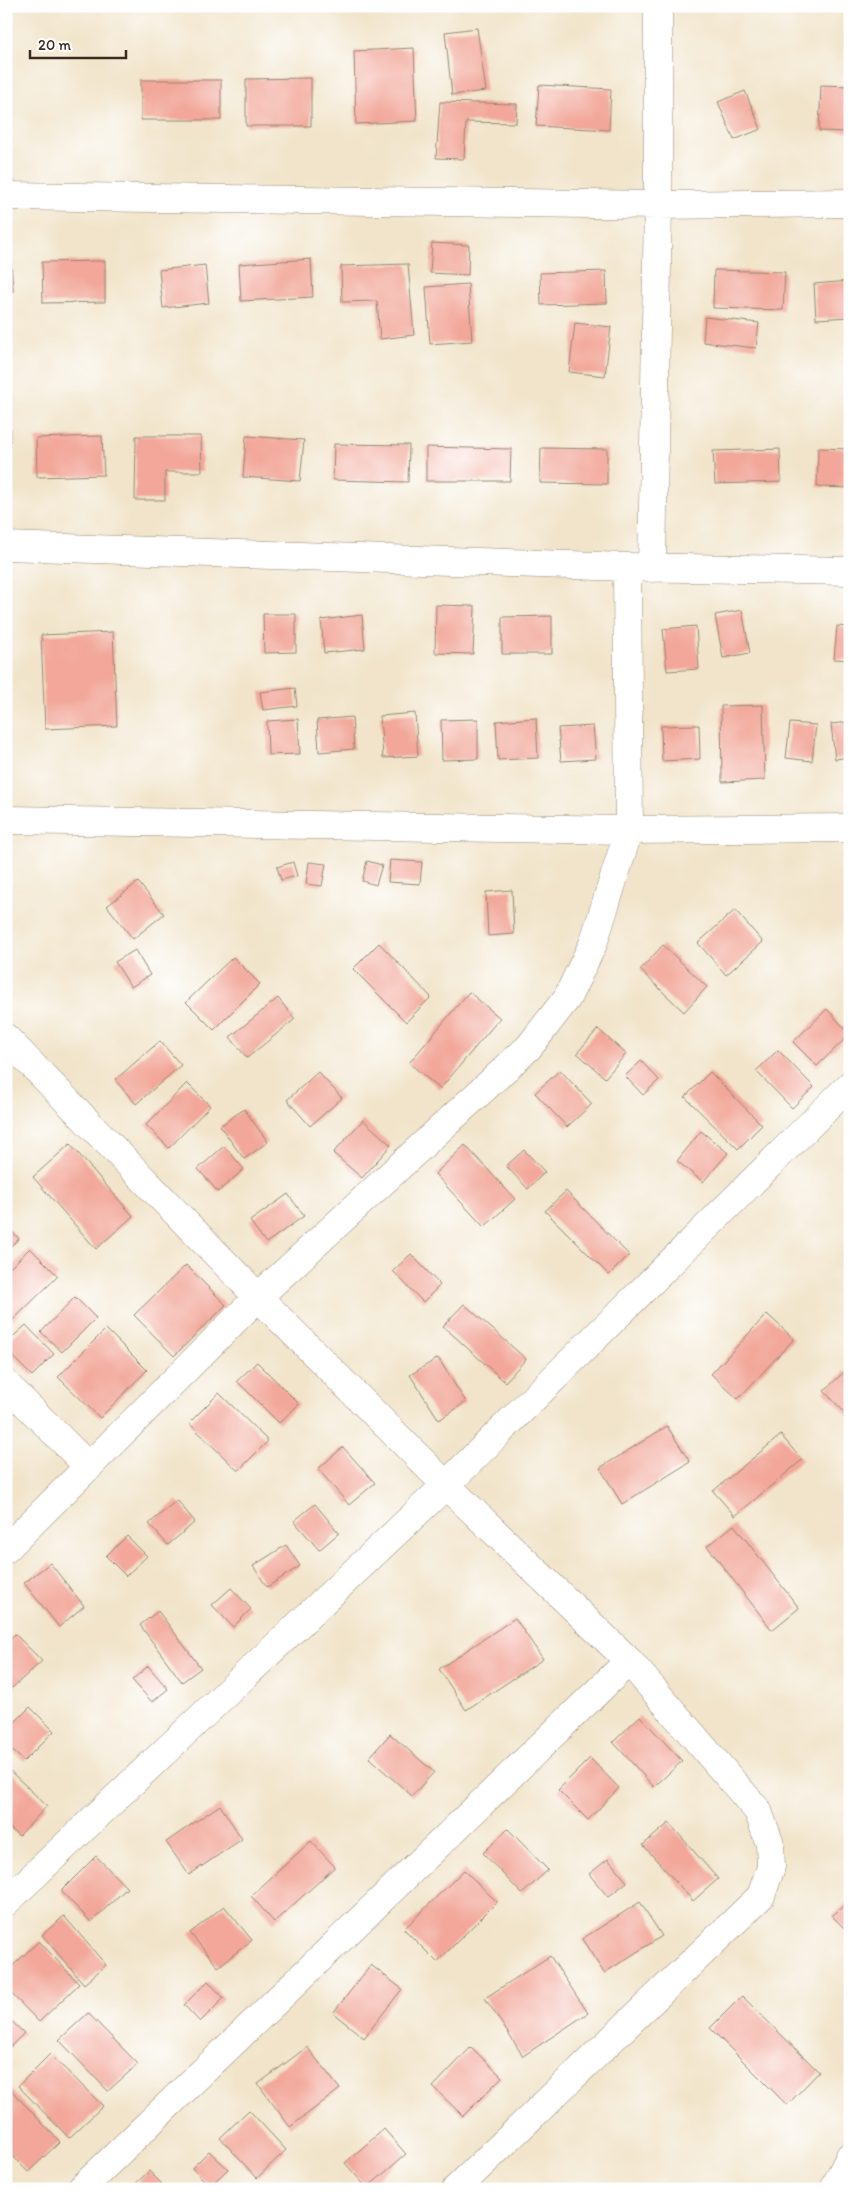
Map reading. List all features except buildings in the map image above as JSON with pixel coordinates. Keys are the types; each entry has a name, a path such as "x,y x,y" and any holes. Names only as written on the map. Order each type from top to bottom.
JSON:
{"street":[{"path":"6,1549 258,1297 529,1046 567,998 593,944 629,830 658,205 658,6"},
{"path":"6,196 658,205 850,203"},
{"path":"6,546 640,567 850,570"},
{"path":"6,820 629,830 850,828"},
{"path":"6,1038 258,1297 446,1485 630,1661 758,1811 770,1844 771,1867 761,1896 456,2189"},
{"path":"6,1902 446,1485 850,1085"},
{"path":"6,1384 89,1467"},
{"path":"81,2189 630,1661"},
{"path":"834,2189 850,2156"}]}
